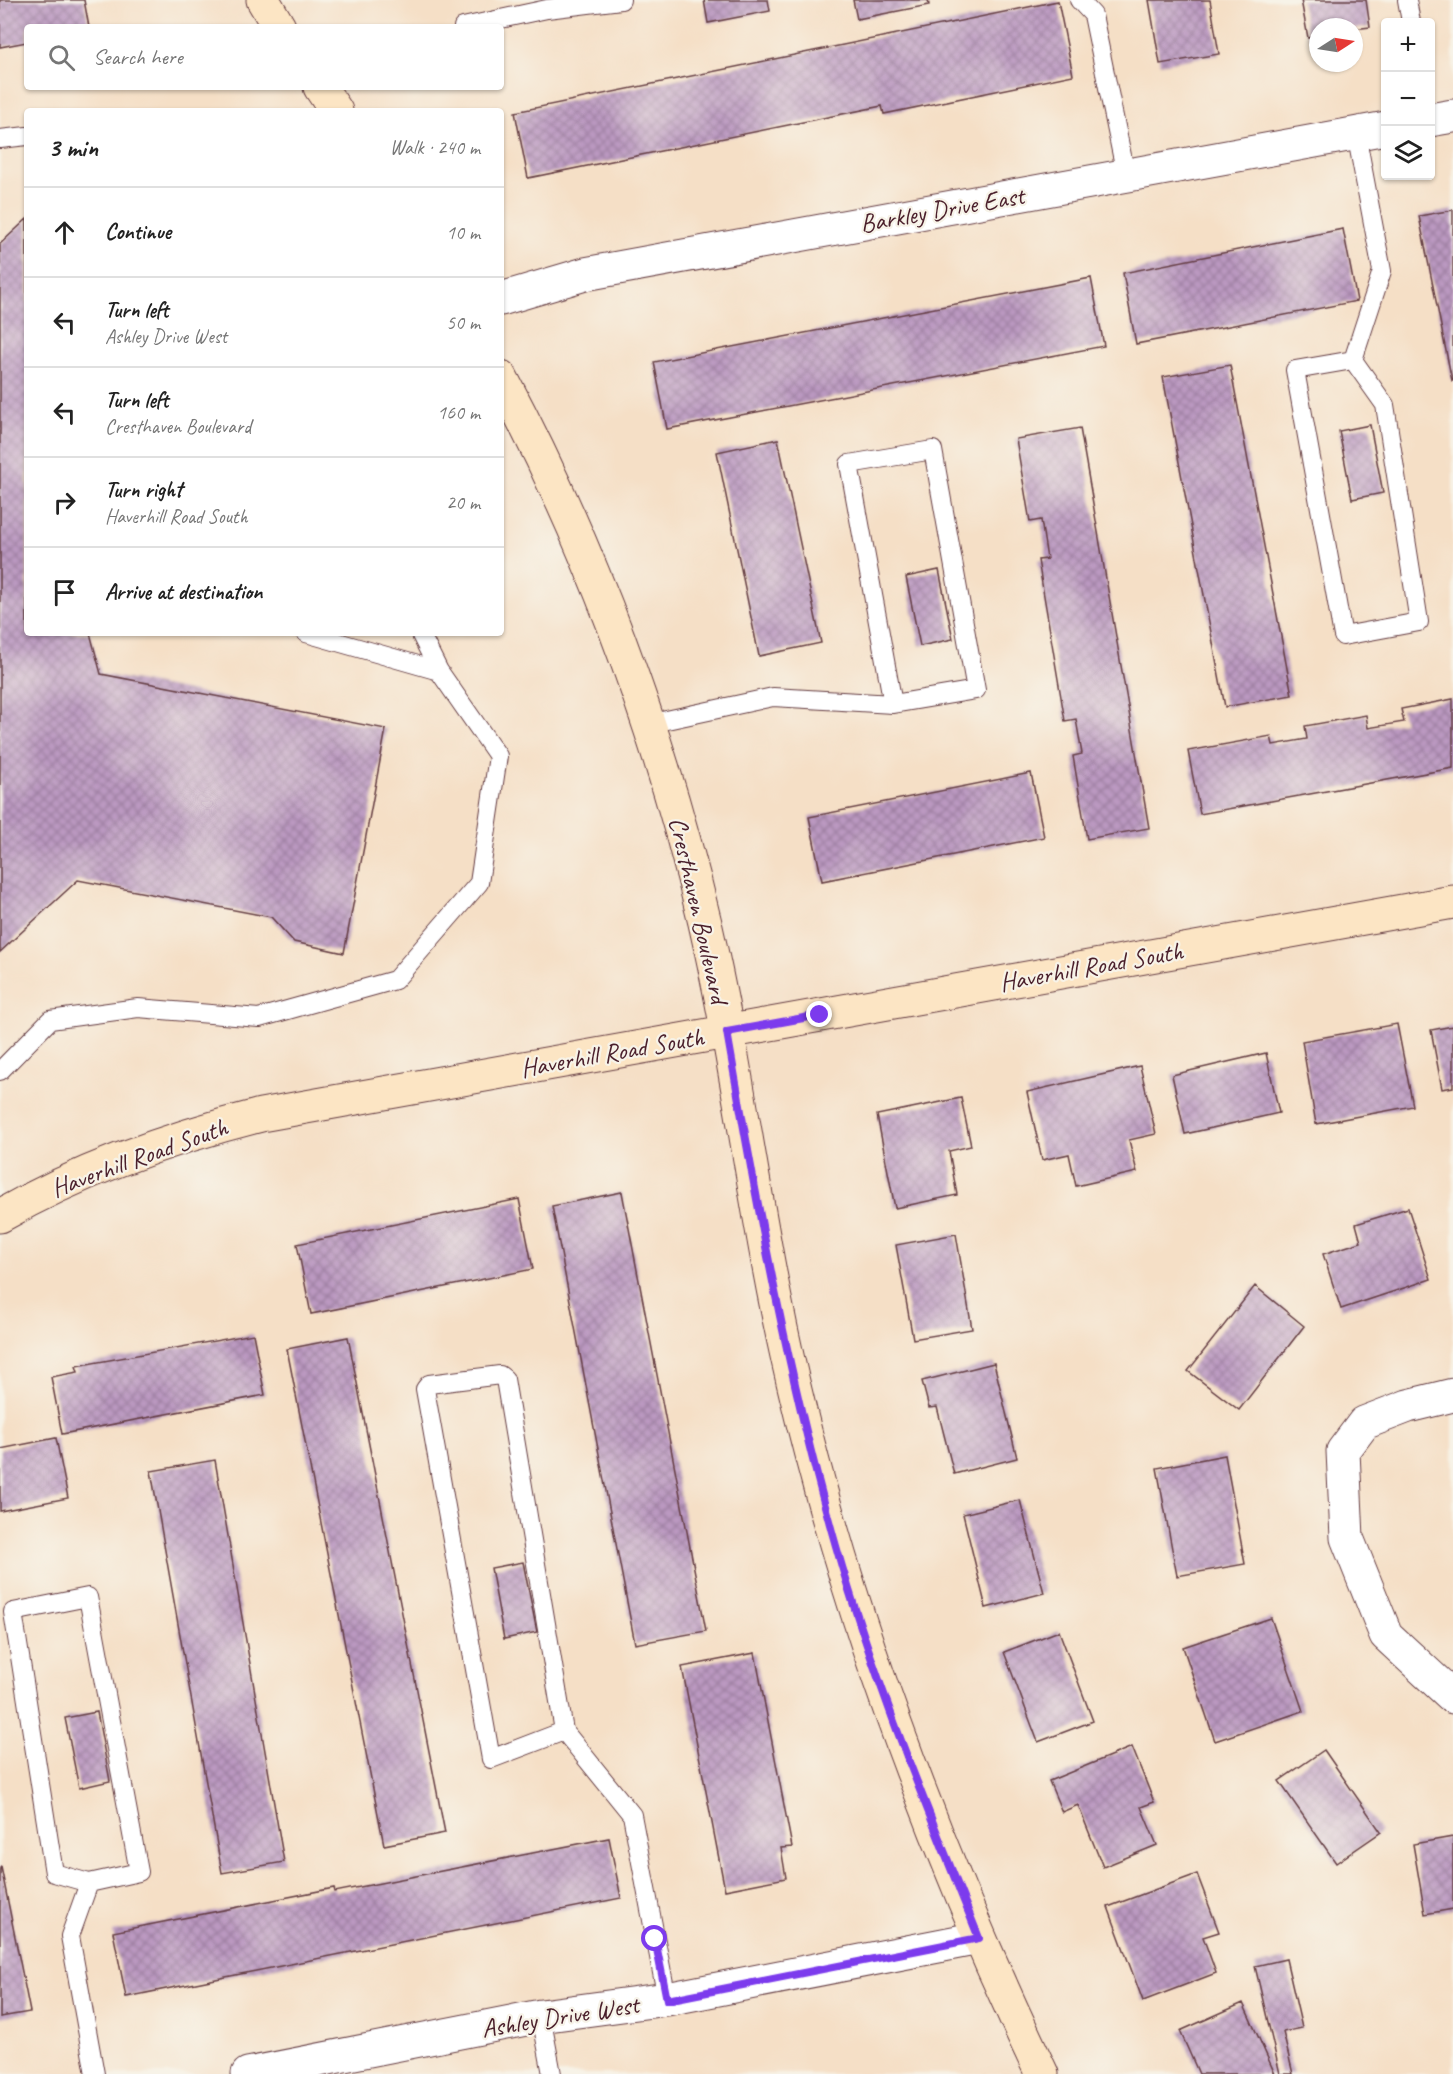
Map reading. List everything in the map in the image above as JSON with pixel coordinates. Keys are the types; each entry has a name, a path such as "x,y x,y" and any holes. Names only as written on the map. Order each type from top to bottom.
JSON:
{"street":[{"path":"263,0 277,24"},
{"path":"322,90 334,108"},
{"path":"1435,119 1453,116"},
{"name":"Barkley Drive East","path":"504,298 585,274 1371,131"},
{"name":"Cresthaven Boulevard","path":"504,383 570,518 624,650 669,785 705,922 727,1032 758,1212 790,1370 836,1547 889,1711 979,1938 1042,2074"},
{"name":"Haverhill Road South","path":"0,1216 96,1168 194,1132 250,1118 1453,902"},
{"path":"1453,1395 1408,1406 1364,1423 1343,1451 1347,1538 1386,1635 1453,1697"},
{"name":"Ashley Drive West","path":"248,2074 541,2016 667,2000 979,1938"}],"lane":[{"path":"474,24 546,4 621,0"},
{"path":"1079,0 1093,15 1126,175"},
{"path":"1407,0 1410,18"},
{"path":"1353,360 1382,271 1371,131"},
{"path":"0,139 24,136"},
{"path":"1353,360 1385,405 1419,622 1343,636 1295,370 1353,360"},
{"path":"648,724 773,697 892,704 976,690 933,450 849,464 892,704"},
{"path":"316,636 439,671"},
{"path":"0,1071 50,1020 138,1008 259,1018 395,980 479,883 498,756 439,671 422,636"},
{"path":"564,1731 491,1759 425,1389 429,1384 500,1375 505,1378 564,1731 632,1815 667,2000"},
{"path":"88,1597 139,1872 89,1883 54,1873 13,1612 88,1597"},
{"path":"89,1883 70,1936 95,2074"},
{"path":"541,2016 552,2074"}],"building":[{"path":"0,0 84,0 88,24 24,24 24,43 0,47"},
{"path":"704,0 768,0 770,11 708,23"},
{"path":"853,0 928,0 929,5 857,19"},
{"path":"1149,0 1210,0 1219,54 1160,64"},
{"path":"1301,0 1366,0 1370,27 1363,28 1363,18 1309,18 1308,38"},
{"path":"1058,1 1073,75 884,114 882,106 528,178 515,112"},
{"path":"1453,210 1453,381 1452,381 1419,216"},
{"path":"24,222 24,636 91,636 101,674 386,729 344,953 294,942 271,917 78,880 0,952 0,244"},
{"path":"1343,229 1357,301 1136,344 1123,273"},
{"path":"1091,278 1104,346 667,429 654,362"},
{"path":"1230,365 1292,695 1225,707 1163,377"},
{"path":"1370,425 1383,493 1352,499 1339,431"},
{"path":"1080,428 1149,828 1087,839 1073,756 1082,754 1076,719 1065,721 1038,560 1047,559 1041,520 1030,522 1016,439"},
{"path":"778,439 821,643 759,656 717,452"},
{"path":"939,570 953,639 920,646 906,577"},
{"path":"1453,699 1453,768 1200,814 1188,751 1271,736 1273,745 1307,739 1305,726 1366,715 1368,728 1404,722 1401,709"},
{"path":"1031,773 1044,837 822,881 809,817"},
{"path":"1397,1024 1413,1106 1316,1124 1302,1041"},
{"path":"1453,1026 1453,1087 1442,1089 1431,1030"},
{"path":"1266,1053 1279,1113 1185,1134 1172,1075"},
{"path":"1140,1066 1156,1134 1129,1140 1137,1172 1076,1186 1069,1154 1042,1160 1027,1092"},
{"path":"961,1098 971,1146 949,1151 957,1195 895,1208 877,1115"},
{"path":"622,1192 706,1631 635,1644 552,1206"},
{"path":"519,1199 533,1269 311,1314 297,1244"},
{"path":"1408,1208 1431,1279 1341,1309 1323,1254 1361,1242 1356,1224"},
{"path":"956,1234 972,1329 913,1339 896,1245"},
{"path":"1255,1286 1304,1326 1239,1410 1188,1371"},
{"path":"253,1334 265,1395 62,1434 51,1377 78,1372 76,1366"},
{"path":"348,1337 445,1833 384,1845 287,1349"},
{"path":"994,1363 1017,1458 954,1474 937,1407 929,1408 922,1381"},
{"path":"56,1438 68,1498 0,1511 0,1449"},
{"path":"1225,1455 1245,1564 1177,1576 1157,1468"},
{"path":"215,1460 284,1862 222,1873 151,1471"},
{"path":"1020,1500 1044,1593 986,1608 963,1514"},
{"path":"523,1562 537,1632 504,1639 491,1568"},
{"path":"1271,1618 1303,1711 1215,1741 1183,1647"},
{"path":"1059,1631 1093,1721 1038,1742 1004,1652"},
{"path":"755,1653 792,1847 781,1848 786,1878 725,1890 682,1667"},
{"path":"97,1712 110,1781 79,1788 65,1718"},
{"path":"1132,1747 1154,1802 1141,1807 1157,1845 1103,1867 1078,1805 1062,1812 1049,1781"},
{"path":"1324,1750 1381,1832 1336,1863 1279,1781"},
{"path":"1453,1837 1453,1909 1425,1914 1413,1844"},
{"path":"609,1838 621,1898 126,1997 113,1932 334,1888 335,1892"},
{"path":"0,1868 30,2012 0,2017"},
{"path":"1197,1874 1219,1932 1203,1937 1216,1973 1143,2001 1108,1907"},
{"path":"1286,1959 1302,2028 1283,2032 1293,2074 1280,2074 1255,1966"},
{"path":"1243,2003 1275,2074 1199,2074 1180,2031"}],"route":[{"path":"655,1939 667,2000 979,1938 889,1711 836,1547 793,1381 758,1212 727,1032 820,1015"}]}
